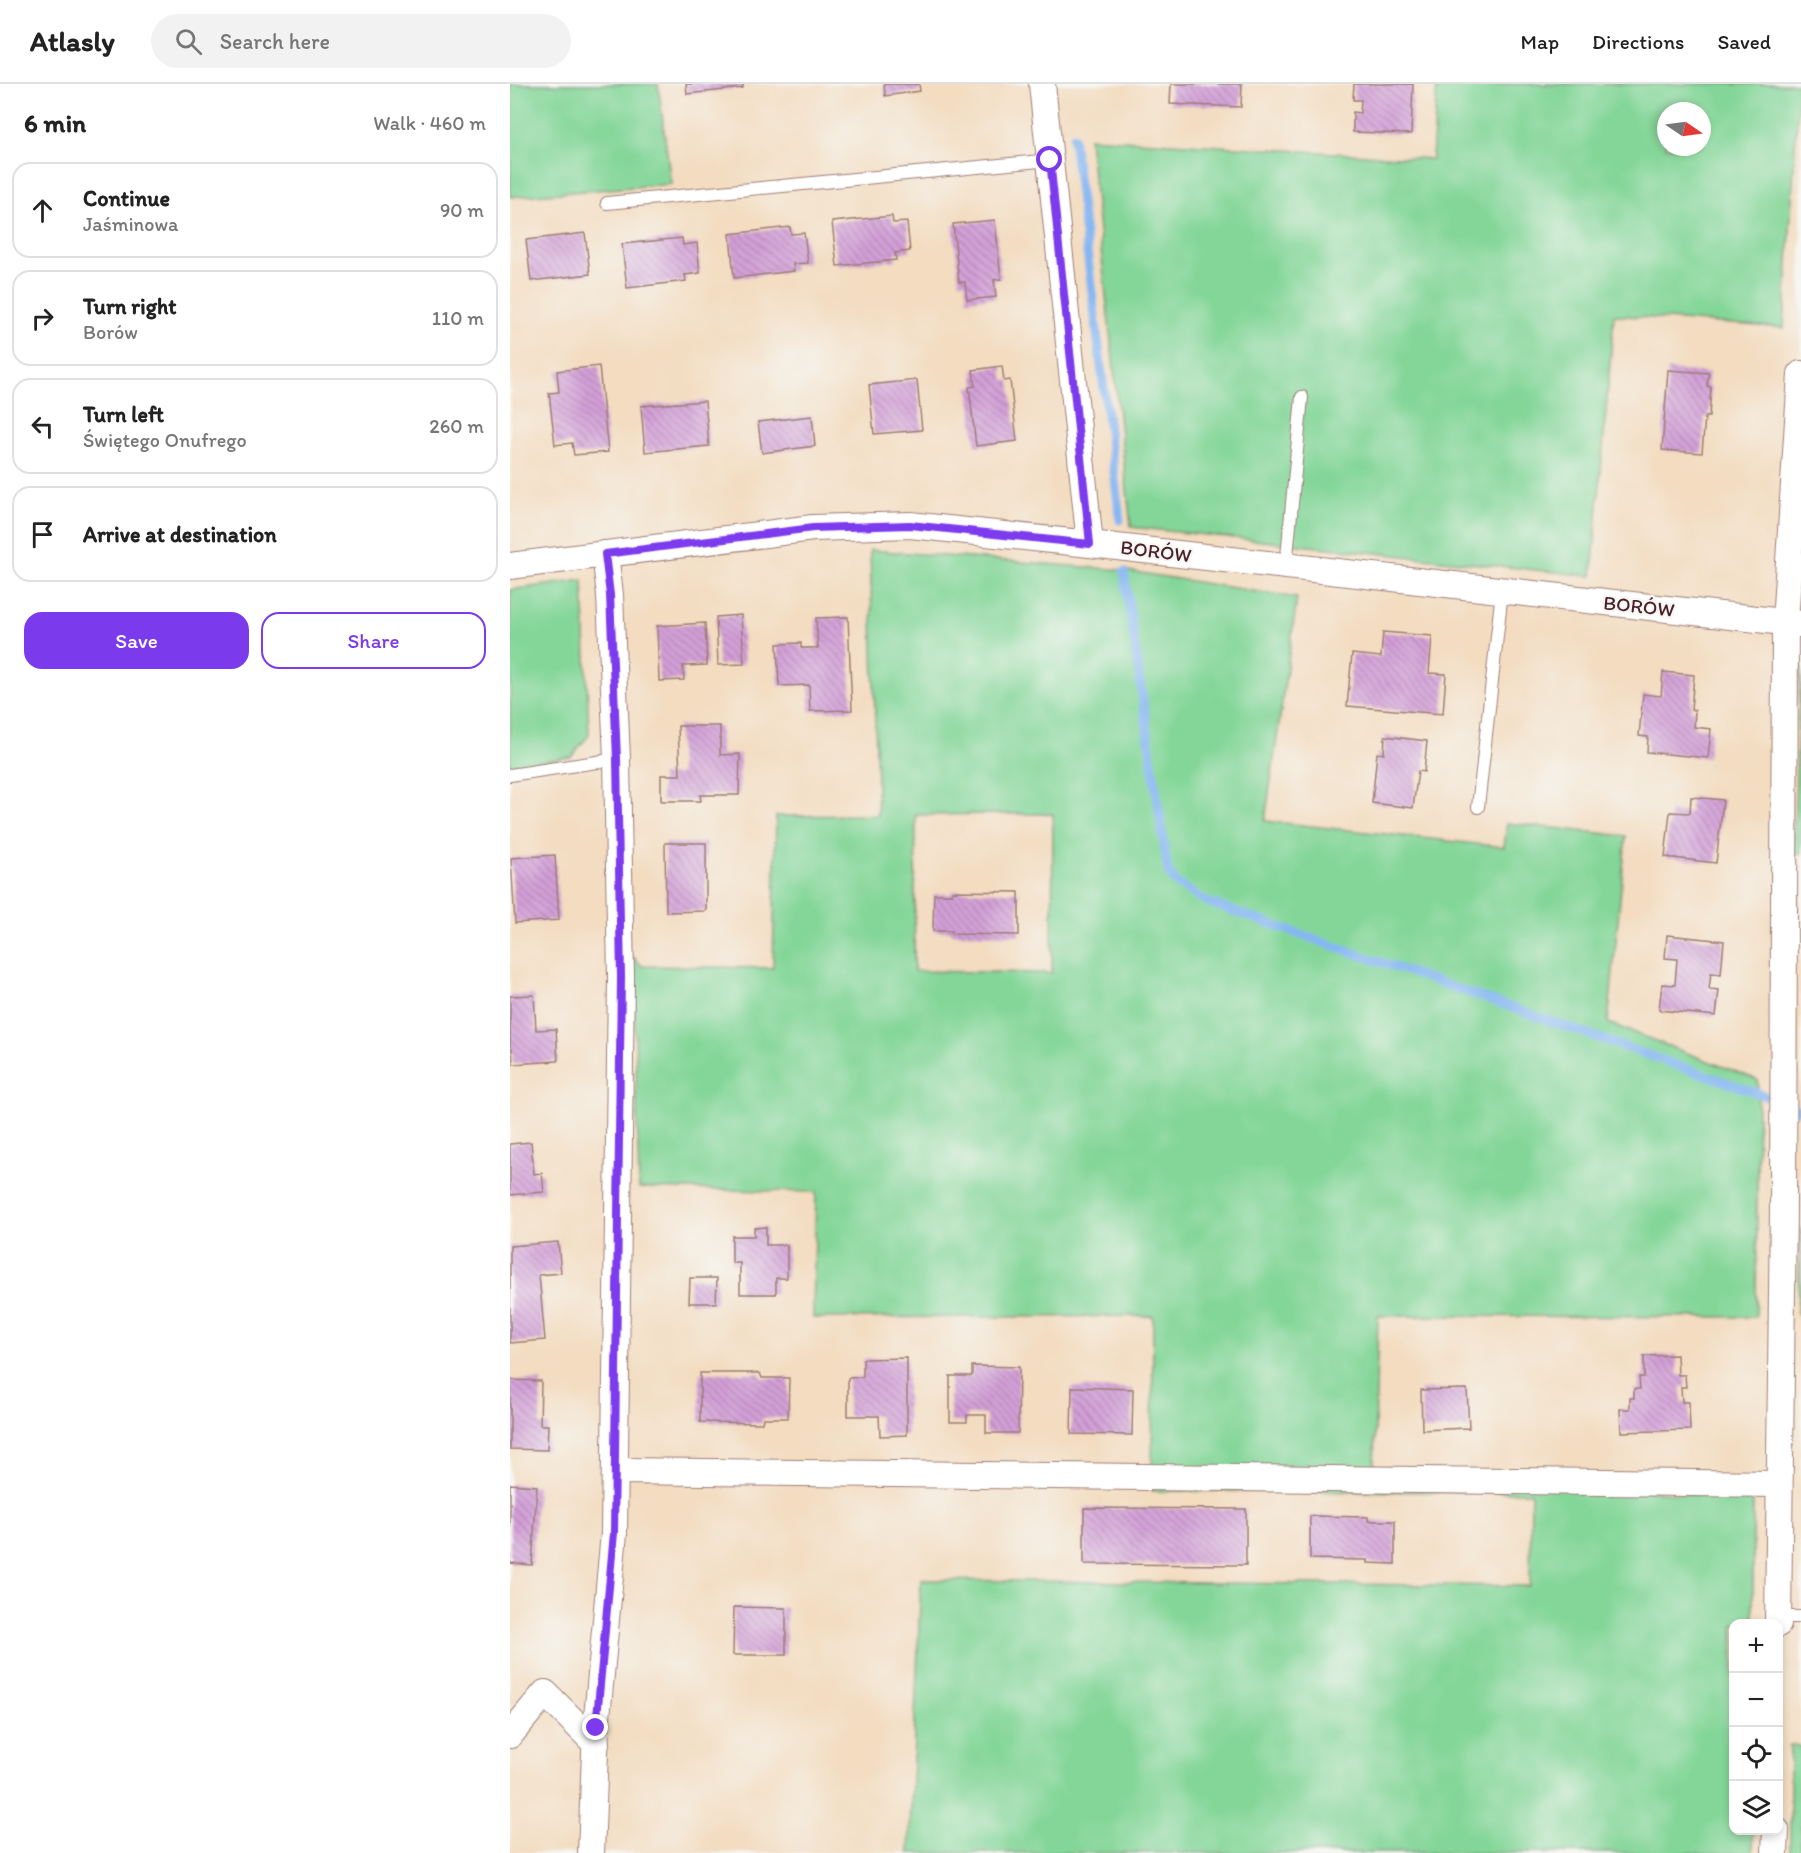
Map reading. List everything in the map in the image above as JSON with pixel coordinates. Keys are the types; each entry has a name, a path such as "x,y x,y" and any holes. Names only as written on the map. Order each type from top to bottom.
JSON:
{"street":[{"path":"1042,84 1090,544"},
{"path":"1786,1619 1779,1484 1793,624 1801,374"},
{"name":"BORÓW","path":"510,566 813,528 910,525 1793,624"},
{"path":"591,1853 596,1744 614,1533 621,978 617,759 610,595 605,554"},
{"path":"615,1470 1779,1484"},
{"path":"510,1735 545,1693 596,1744"},
{"path":"1775,1853 1776,1835"}],"lane":[{"path":"607,203 1050,160"},
{"path":"1286,567 1302,397"},
{"path":"1478,807 1502,591"},
{"path":"510,775 617,759"}],"green space":[{"path":"510,84 658,84 671,184 510,197"},
{"path":"1437,84 1799,84 1784,328 1614,315 1592,576 1131,527 1089,138 1432,159"},
{"path":"870,550 1122,570 1297,598 1265,821 1504,847 1507,823 1626,836 1608,1023 1758,1080 1756,1317 1378,1316 1374,1466 1753,1500 1753,1619 1729,1619 1729,1835 1753,1835 1753,1853 909,1853 921,1580 1530,1586 1531,1492 1152,1491 1153,1316 813,1318 816,1192 639,1188 633,957 642,966 773,968 776,816 878,815","holes":["1053,814 1052,973 914,971 916,815"]},
{"path":"583,580 589,735 571,757 510,765 510,590"},
{"path":"1801,649 1801,854 1793,854"},
{"path":"1801,1227 1801,1314 1797,1314"},
{"path":"1790,1745 1801,1746 1801,1853 1790,1853"}],"building":[{"path":"686,84 743,84 743,88 687,94"},
{"path":"884,84 919,84 920,91 885,96"},
{"path":"1171,84 1242,84 1241,107 1170,104"},
{"path":"1354,84 1413,84 1411,134 1353,132 1353,112 1360,113 1361,100 1353,100"},
{"path":"892,216 893,223 907,222 910,251 895,253 896,260 837,266 832,222"},
{"path":"995,220 1001,279 994,280 996,297 967,300 965,282 959,282 953,224"},
{"path":"790,227 791,234 804,233 808,263 793,264 794,271 734,278 730,234"},
{"path":"585,233 590,274 531,281 526,240"},
{"path":"682,238 683,245 697,243 700,273 685,275 686,281 627,288 622,244"},
{"path":"599,366 608,452 574,455 572,443 555,445 549,393 559,392 557,371"},
{"path":"1002,366 1004,381 1010,380 1017,441 976,446 969,387 975,386 973,370"},
{"path":"1668,370 1709,373 1707,386 1711,387 1709,417 1705,417 1702,453 1662,450"},
{"path":"917,380 922,430 874,434 869,385"},
{"path":"705,401 709,446 645,452 641,406"},
{"path":"812,416 815,446 762,453 758,422"},
{"path":"741,615 744,664 718,665 716,617"},
{"path":"848,617 852,710 810,711 809,685 779,686 777,644 801,643 801,648 818,648 816,618"},
{"path":"705,623 707,665 683,666 684,680 659,681 657,626"},
{"path":"1383,632 1432,636 1429,673 1446,674 1443,714 1347,706 1352,654 1381,657"},
{"path":"1663,672 1694,675 1691,710 1695,710 1694,727 1711,729 1708,758 1647,752 1648,737 1639,736 1643,694 1661,696"},
{"path":"678,726 720,726 720,755 740,754 739,795 700,795 701,801 661,801 661,775 680,775"},
{"path":"1385,736 1427,741 1424,772 1418,771 1413,808 1372,803 1377,753 1384,754"},
{"path":"1691,797 1723,800 1716,863 1665,857 1670,812 1690,813"},
{"path":"665,843 706,843 706,911 666,912"},
{"path":"555,855 559,920 515,923 511,858"},
{"path":"952,891 1019,892 1019,935 951,934 951,931 933,931 934,894 952,894"},
{"path":"1667,935 1724,941 1721,974 1711,973 1709,989 1719,990 1716,1016 1659,1010 1662,984 1675,985 1677,959 1665,958"},
{"path":"534,995 536,1030 556,1029 558,1061 513,1064 512,1049 510,1049 510,996"},
{"path":"531,1142 534,1174 542,1173 544,1192 510,1195 510,1144"},
{"path":"766,1227 766,1245 787,1245 787,1278 776,1278 776,1294 740,1294 740,1263 732,1263 732,1236 754,1236 754,1228"},
{"path":"558,1242 561,1273 539,1275 545,1340 510,1343 510,1246"},
{"path":"690,1278 717,1278 716,1303 689,1303"},
{"path":"1677,1355 1678,1375 1685,1375 1686,1387 1681,1387 1682,1402 1689,1402 1690,1430 1621,1432 1620,1409 1630,1409 1630,1398 1634,1398 1634,1389 1640,1389 1639,1377 1644,1377 1644,1356"},
{"path":"907,1358 907,1435 880,1436 879,1416 848,1416 848,1378 863,1377 863,1359"},
{"path":"972,1366 1019,1367 1018,1433 986,1433 986,1415 967,1415 967,1422 950,1422 950,1376 972,1376"},
{"path":"700,1373 760,1373 762,1378 789,1378 788,1418 763,1418 762,1423 700,1422"},
{"path":"510,1380 541,1381 540,1425 548,1425 547,1450 510,1449"},
{"path":"1072,1387 1133,1389 1132,1435 1071,1434"},
{"path":"1467,1389 1469,1428 1422,1430 1421,1390"},
{"path":"510,1484 537,1486 532,1565 510,1563"},
{"path":"1084,1508 1246,1509 1246,1565 1084,1564"},
{"path":"1310,1516 1368,1517 1368,1521 1395,1521 1395,1564 1367,1563 1367,1560 1310,1559"},
{"path":"734,1607 786,1608 786,1655 733,1655"}],"waterway":[{"path":"1073,137 1120,520"},
{"path":"1124,572 1168,872 1176,883 1207,902 1766,1096"},
{"path":"1797,1109 1801,1111"}],"route":[{"path":"596,1728 614,1533 621,978 617,759 610,595 605,554 813,528 910,525 1090,544 1050,160"}]}
